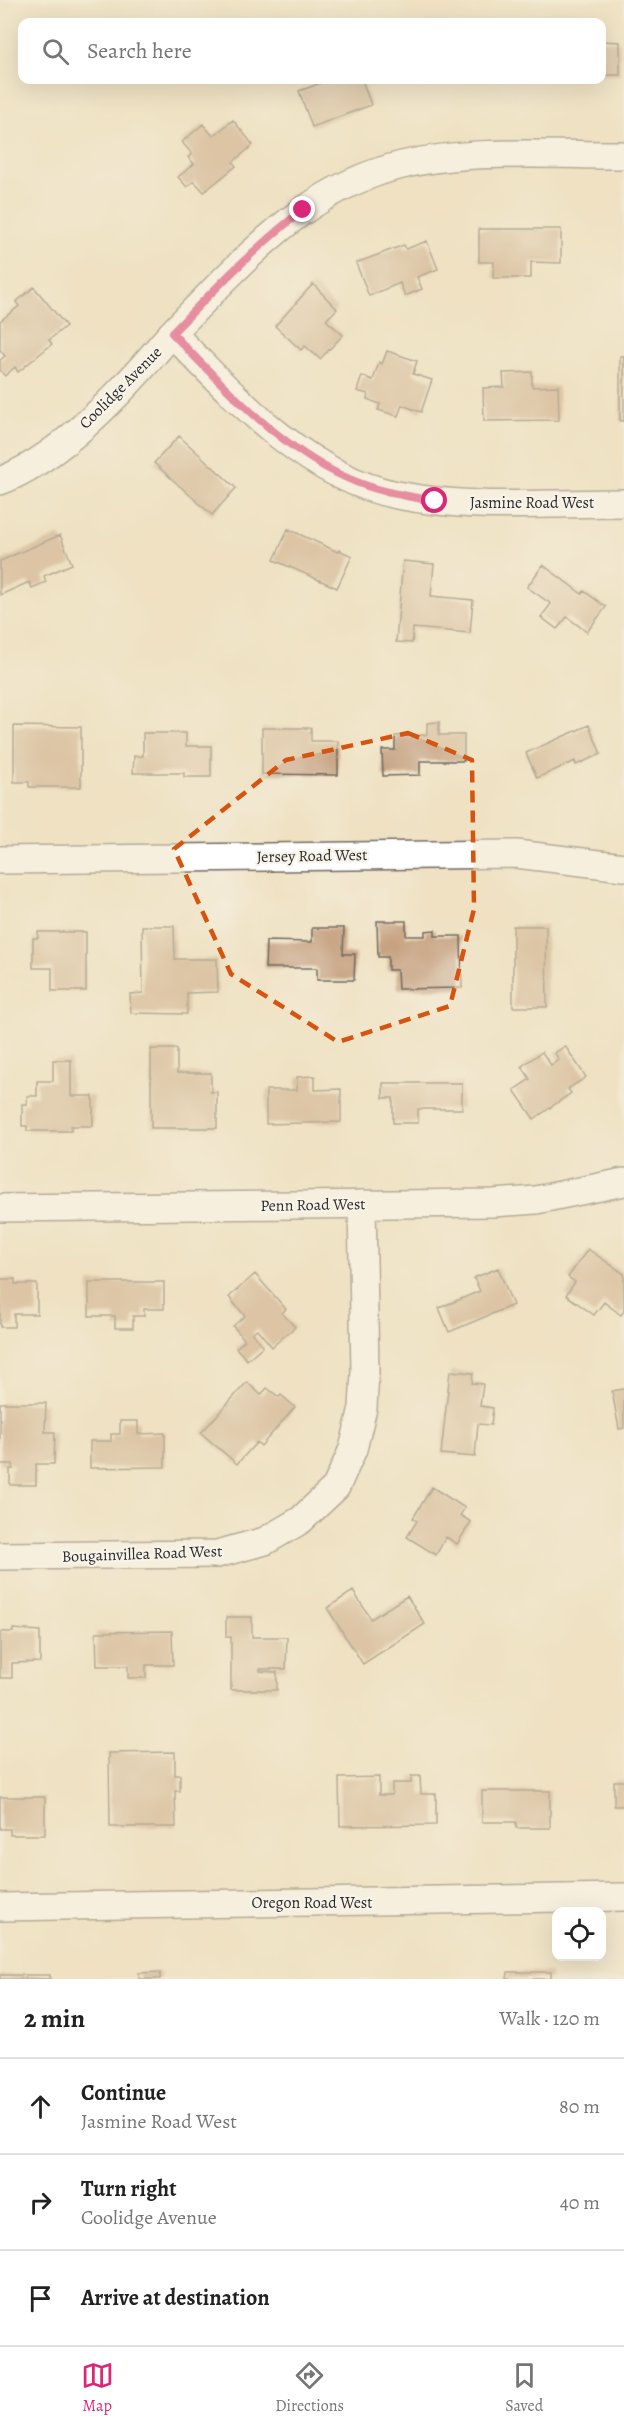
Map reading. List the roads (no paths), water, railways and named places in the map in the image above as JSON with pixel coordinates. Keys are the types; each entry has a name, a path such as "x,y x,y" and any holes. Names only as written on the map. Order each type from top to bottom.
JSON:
{"street":[{"name":"Coolidge Avenue","path":"0,481 42,458 72,435 138,373 172,333 273,233 310,205 334,191 366,176 402,165 441,159 476,156 624,155"},
{"name":"Jasmine Road West","path":"172,333 264,421 305,455 347,478 395,495 435,501 624,503"},
{"name":"Jersey Road West","path":"0,860 516,854 624,867"},
{"name":"Penn Road West","path":"0,1208 536,1200 624,1182"},
{"name":"Bougainvillea Road West","path":"0,1556 217,1554 265,1541 301,1520 336,1487 353,1449 363,1408 365,1372 362,1204"},
{"name":"Oregon Road West","path":"0,1906 624,1897"}]}
